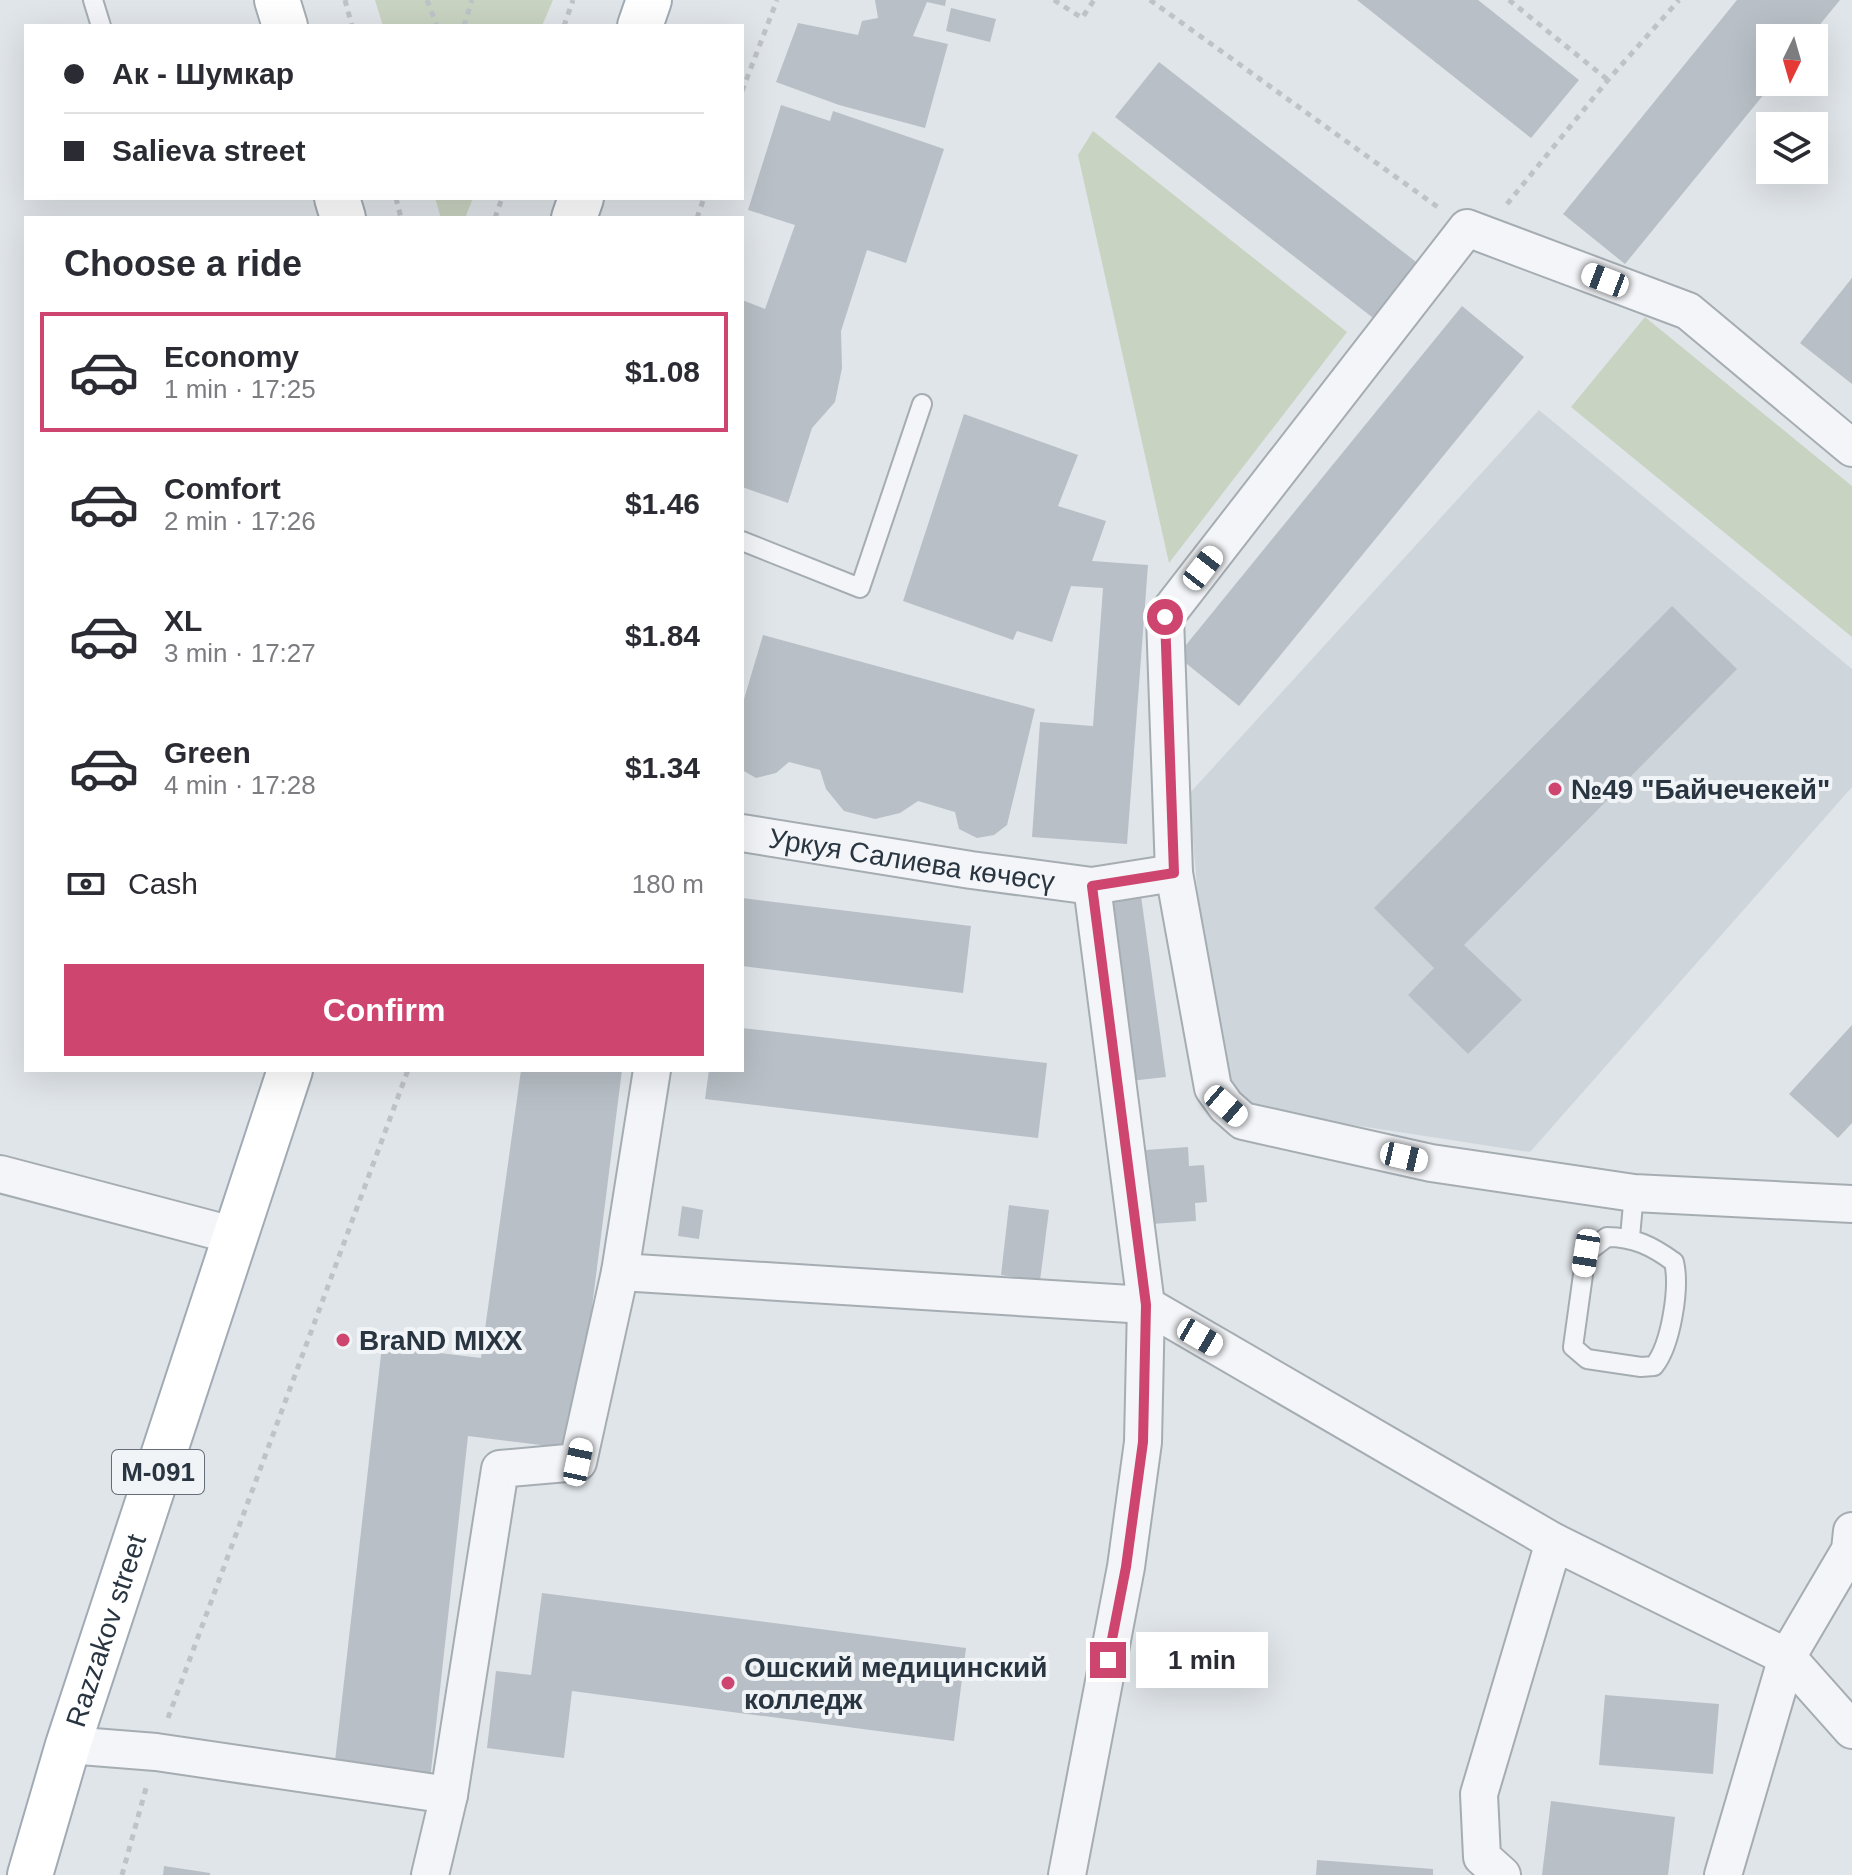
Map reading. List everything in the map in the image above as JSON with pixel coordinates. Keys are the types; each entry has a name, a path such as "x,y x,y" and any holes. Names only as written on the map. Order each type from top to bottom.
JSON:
{"main road":[{"path":"277,0 284,24"},
{"path":"641,24 649,0"},
{"name":"Razzakov street","path":"30,1875 68,1745 289,1072"}],"street":[{"path":"1852,448 1688,311 1467,228 1165,617 1174,873 1213,1088 1226,1106 1243,1121 1431,1163 1634,1193 1852,1204"},
{"name":"Уркуя Салиева көчөсү","path":"744,833 1092,886 1146,1305 1143,1442 1126,1567 1067,1875"},
{"path":"1092,886 1174,873"},
{"path":"430,1875 449,1795 500,1469 578,1462 620,1272 652,1072"},
{"path":"0,1174 236,1236"},
{"path":"620,1272 1146,1305 1554,1542 1787,1657 1852,1730"},
{"path":"1723,1875 1787,1657 1850,1550 1852,1531"},
{"path":"1502,1875 1482,1857 1479,1794 1554,1542"},
{"path":"68,1745 156,1752 449,1795"}],"lane":[{"path":"93,0 100,24"},
{"path":"744,542 860,588 922,404"},
{"path":"1630,1237 1634,1193"},
{"path":"1607,1237 1630,1237 1674,1262 1678,1279 1663,1354 1654,1366 1587,1359 1573,1347 1586,1253 1607,1237"}],"path":[{"path":"345,0 351,24"},
{"path":"427,0 436,24"},
{"path":"465,24 472,0"},
{"path":"565,24 573,0"},
{"path":"744,86 777,0"},
{"path":"1054,0 1082,18 1094,0"},
{"path":"1150,0 1467,228 1509,203 1608,80 1679,0"},
{"path":"1509,0 1608,80"},
{"path":"122,1875 156,1752 407,1072"}],"shaded area":[{"path":"1539,410 1852,669 1852,787 1530,1152 1216,1104 1189,794"}],"green space":[{"path":"375,0 553,0 543,24 382,24"},
{"path":"1093,131 1347,332 1169,563 1078,155"},
{"path":"436,200 472,200 466,216 440,216"},
{"path":"1645,317 1852,486 1852,637 1571,407"}],"building":[{"path":"875,0 946,0 945,6 927,2 913,36 948,44 925,128 839,105 776,82 798,23 858,35 862,21 878,18"},
{"path":"1357,0 1478,0 1579,80 1531,138"},
{"path":"1737,0 1840,0 1820,24 1756,24 1756,96 1763,96 1625,264 1563,214"},
{"path":"951,8 996,19 990,42 946,31"},
{"path":"1159,62 1420,265 1377,321 1115,117"},
{"path":"781,105 830,121 833,111 944,149 906,263 867,250 841,331 842,368 835,402 812,428 788,503 744,488 744,301 765,309 795,225 748,210"},
{"path":"1852,278 1852,384 1800,343"},
{"path":"1462,306 1524,357 1239,706 1177,656"},
{"path":"964,414 1078,455 1058,506 1106,521 1092,561 1148,565 1127,844 1032,837 1040,722 1093,726 1103,588 1071,586 1052,642 1017,631 1013,640 903,601"},
{"name":"№49 \"Байчечекей\"","path":"1672,606 1737,669 1464,945 1522,1000 1468,1054 1408,995 1434,968 1374,908"},
{"path":"763,635 1035,709 1007,825 994,835 977,838 959,829 955,812 918,801 900,813 875,819 844,811 826,789 820,770 789,762 776,773 756,778 744,771 744,699"},
{"path":"1141,896 1166,1077 1130,1081 1106,901"},
{"path":"744,898 971,926 963,993 744,966"},
{"path":"1852,1025 1852,1123 1838,1138 1789,1094"},
{"path":"744,1028 1047,1063 1038,1138 705,1099 709,1072 744,1072"},
{"path":"521,1072 622,1072 574,1449 468,1436 430,1780 334,1770 382,1346 481,1358"},
{"path":"1188,1147 1189,1166 1204,1165 1207,1202 1195,1203 1196,1221 1151,1224 1146,1150"},
{"path":"1009,1205 1049,1210 1040,1281 1001,1275"},
{"path":"682,1206 703,1210 699,1239 678,1236"},
{"name":"Ошский медицинский колледж","path":"542,1593 966,1648 954,1741 572,1691 564,1758 487,1748 496,1671 531,1675"},
{"path":"1605,1695 1719,1704 1713,1774 1599,1765"},
{"path":"1551,1801 1675,1817 1668,1875 1542,1875"},
{"path":"1317,1860 1433,1869 1433,1875 1316,1875"},
{"path":"164,1866 210,1873 210,1875 163,1875"}],"place":[{"name":"№49 \"Байчечекей\"","path":"1555,789"},
{"name":"BraND MIXX","path":"343,1340"},
{"name":"Ошский медицинский колледж","path":"728,1683"}],"route":[{"path":"1108,1660 1126,1567 1143,1442 1146,1305 1092,886 1174,873 1165,617"}]}
